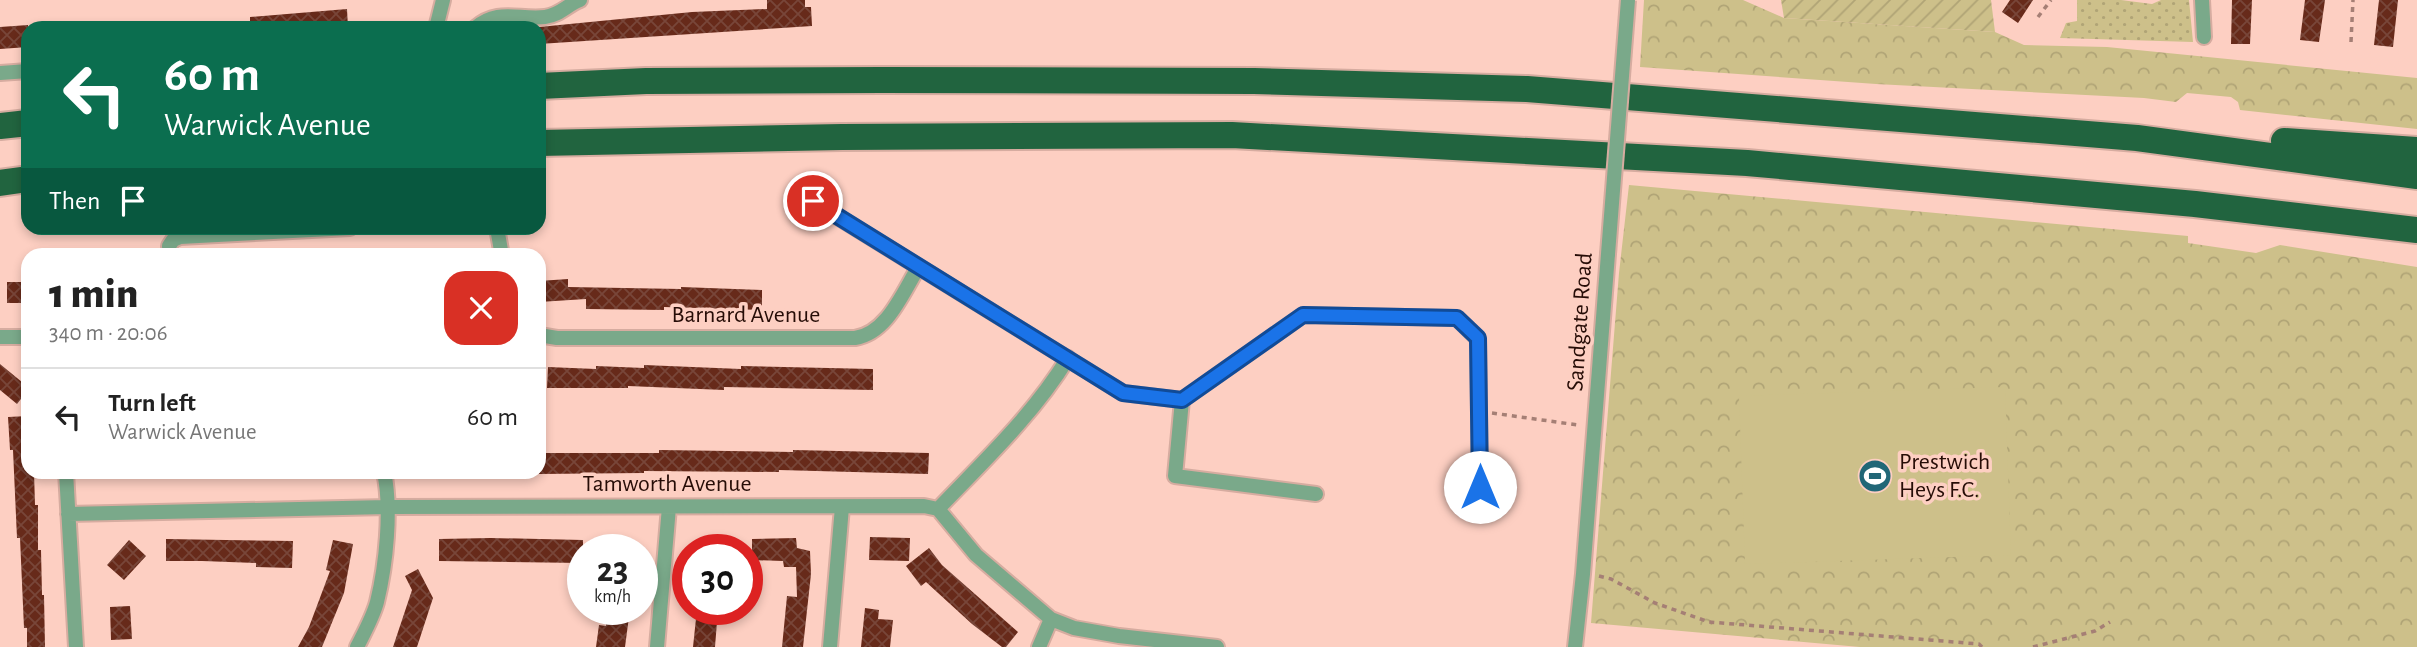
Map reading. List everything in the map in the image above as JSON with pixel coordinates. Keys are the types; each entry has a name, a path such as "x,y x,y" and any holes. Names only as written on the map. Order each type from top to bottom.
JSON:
{"highway":[{"path":"546,86 646,81 909,80 1254,81 1513,88 2137,138 2417,176"},
{"path":"0,125 21,124"},
{"path":"546,143 856,136 1232,135 1747,163 2195,204 2417,230"},
{"path":"2199,146 2269,141 2417,150"},
{"path":"0,183 21,180"}],"street":[{"path":"438,21 443,0"},
{"path":"485,21 490,17 545,17 562,12 580,0"},
{"name":"Sandgate Road","path":"1575,647 1628,0"},
{"path":"2202,0 2204,37"},
{"path":"0,73 21,72"},
{"path":"813,201 1123,393 1182,400 1303,315 1457,318 1478,338 1480,487"},
{"path":"169,248 173,240 180,237 218,235"},
{"name":"Barnard Avenue","path":"546,336 867,336 883,324 918,268"},
{"path":"0,337 21,337"},
{"path":"1068,358 1030,413 938,509 976,555 1051,619 1074,628 1119,636 1217,647"},
{"path":"1182,400 1175,476 1316,494"},
{"path":"66,479 76,647"},
{"path":"357,647 377,605 387,507 385,479"},
{"name":"Tamworth Avenue","path":"68,514 387,507 924,506 938,509"},
{"path":"831,647 842,507"},
{"path":"657,647 669,508"},
{"path":"1039,647 1051,619"}],"path":[{"path":"2038,17 2050,0"},
{"path":"2351,42 2353,0"},
{"path":"1480,412 1595,427"},
{"path":"1583,574 1611,579 1655,603 1709,622 1989,647"},
{"path":"2032,647 2095,631 2110,622"}],"green space":[{"path":"1644,0 1743,0 1784,18 1995,32 2024,45 2107,47 2417,78 2417,129 2240,110 2238,102 2231,97 2187,93 2176,102 1640,67"},
{"path":"1781,0 1991,0 1995,32 1784,18"},
{"path":"2077,0 2121,0 2152,4 2161,0 2189,0 2193,42 2060,38 2066,23 2077,21"},
{"path":"1629,185 2188,236 2188,243 2256,253 2280,245 2417,267 2417,647 1860,647 1591,623 1619,273"},
{"name":"Prestwich Heys F.C.","path":"2005,387 2011,555 1745,564 1739,396"}],"building":[{"path":"767,0 805,0 805,7 811,7 812,26 546,44 546,26 692,12 767,9"},
{"path":"2010,0 2033,0 2018,23 2002,12"},
{"path":"2232,0 2252,0 2250,44 2231,44"},
{"path":"2305,0 2325,0 2319,42 2300,40"},
{"path":"2379,0 2398,0 2393,47 2374,45"},
{"path":"347,9 348,21 250,21 250,17"},
{"path":"21,26 21,48 0,49 0,27"},
{"path":"568,279 568,287 762,290 762,310 664,307 664,310 586,309 586,299 546,302 546,281"},
{"path":"7,282 21,282 21,303 7,303"},
{"path":"0,364 21,381 21,399 17,404 0,390"},
{"path":"644,365 741,369 741,366 873,369 873,390 724,387 724,390 628,386 547,388 548,367 644,368"},
{"path":"21,416 21,479 34,479 35,505 38,505 38,550 41,550 44,595 45,647 27,647 20,538 17,538 13,450 10,450 8,417"},
{"path":"659,450 793,450 929,453 928,474 779,470 546,474 546,453 659,453"},
{"path":"870,537 910,538 909,561 869,560"},
{"path":"796,538 797,548 810,551 811,574 803,647 782,647 787,596 797,597 796,567 784,567 783,561 763,560 763,539"},
{"path":"166,539 293,541 292,568 256,567 256,563 166,561"},
{"path":"439,539 567,540 567,563 439,561"},
{"path":"129,540 146,556 124,580 107,565"},
{"path":"333,540 353,544 344,593 322,647 298,647 309,627 330,571 326,570"},
{"path":"929,548 942,565 1018,632 1006,647 1002,647 972,624 926,582 921,586 906,566"},
{"path":"418,569 433,598 417,647 393,647 412,590 405,576"},
{"path":"130,606 132,639 111,640 110,607"},
{"path":"865,608 879,610 878,619 893,620 890,647 861,647"},
{"path":"599,625 628,625 625,647 596,647"},
{"path":"695,625 717,625 715,647 693,647"}],"place":[{"name":"Prestwich Heys F.C.","path":"1875,476"}],"route":[{"path":"813,201 1123,393 1182,400 1303,315 1457,318 1478,338 1480,487"}]}
